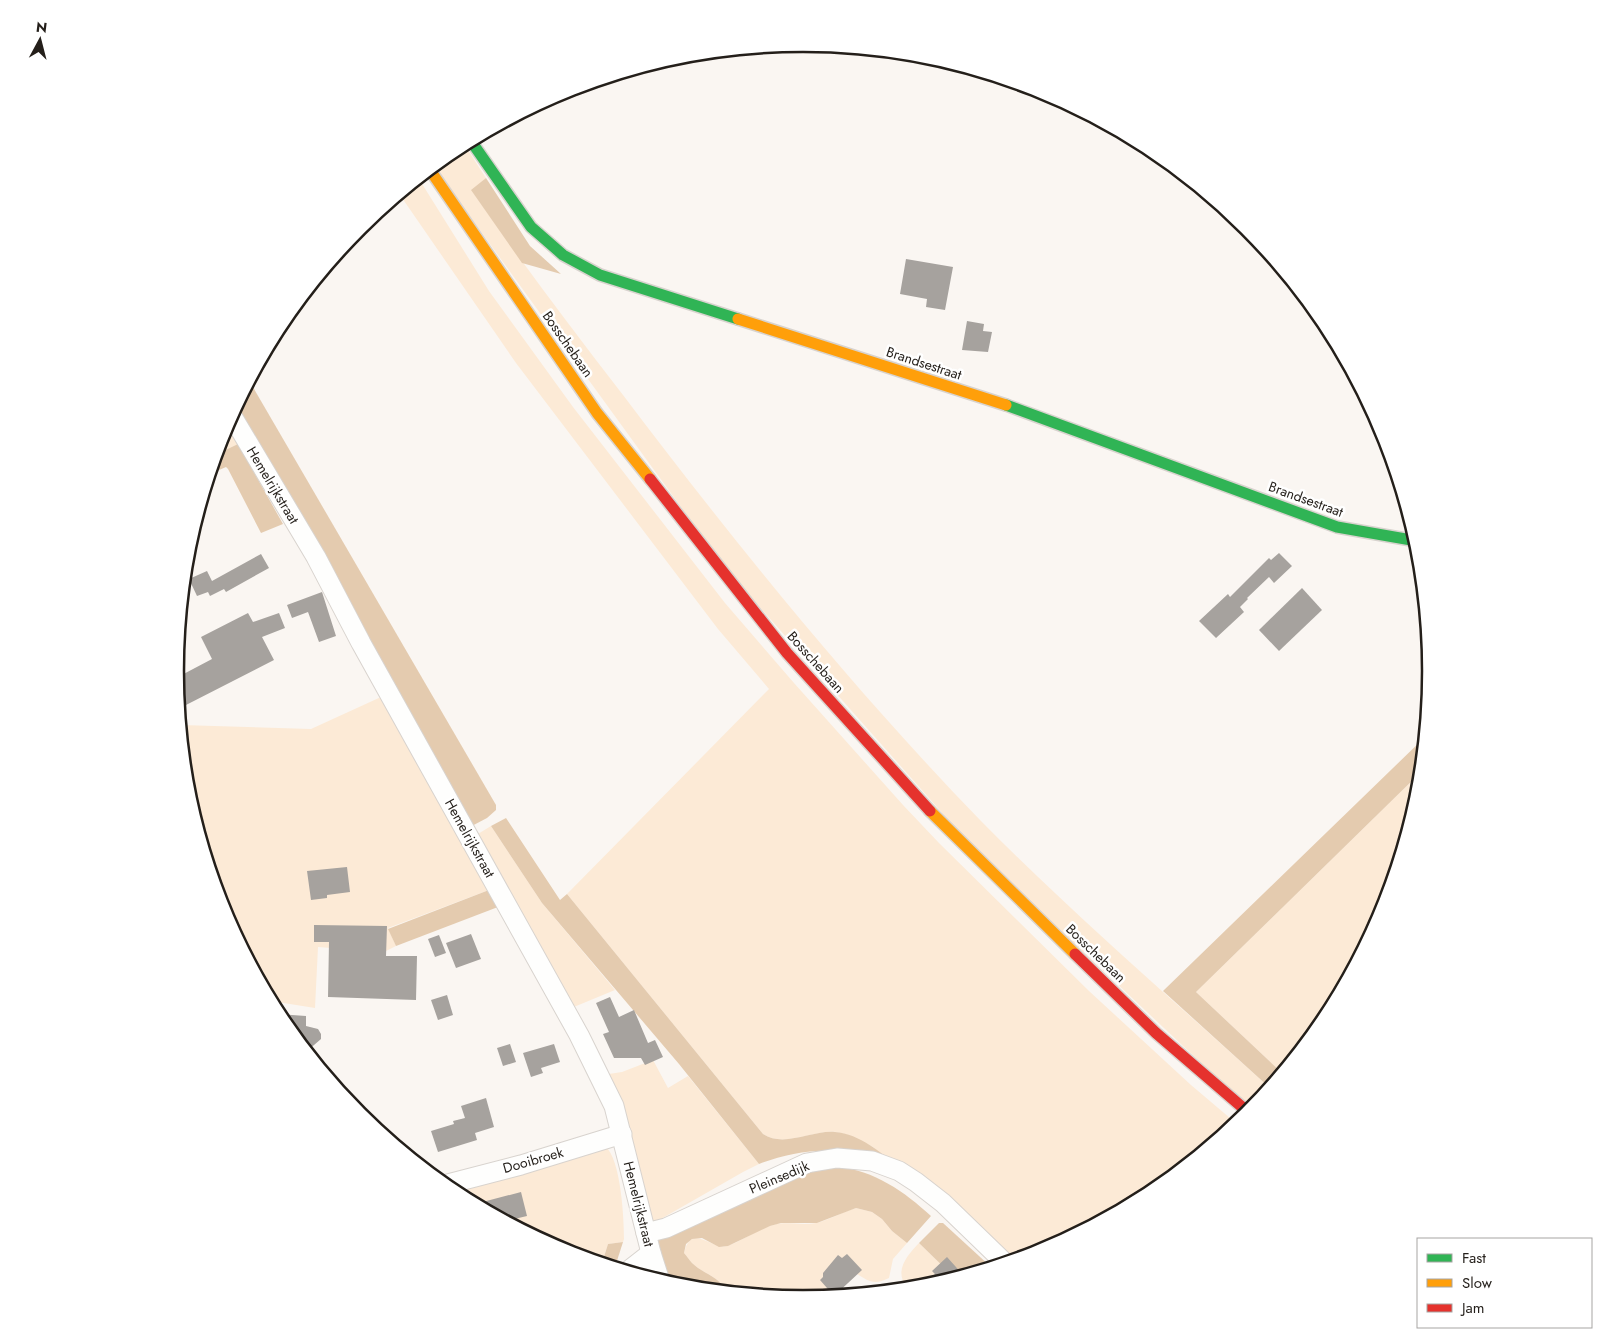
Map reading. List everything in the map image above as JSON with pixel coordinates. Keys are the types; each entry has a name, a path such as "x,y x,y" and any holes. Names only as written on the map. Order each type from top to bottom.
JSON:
{"main road":[{"name":"Brandsestraat","path":"475,147 531,227 563,255 600,275 1030,413 1337,527 1408,539"},
{"name":"Bosschebaan","path":"434,175 597,413 787,653 937,818 1156,1033 1243,1107"}],"street":[{"name":"Hemelrijkstraat","path":"237,424 316,557 365,651 574,1026 614,1106 657,1273"},
{"name":"Dooibroek","path":"455,1182 521,1165 622,1134"},
{"name":"Pleinsedijk","path":"646,1233 666,1228 807,1163 837,1158 872,1161 899,1171 942,1203 1000,1258"},
{"path":"634,1266 651,1253"}],"shaded area":[{"path":"469,151 486,178 472,191 584,345 751,559 886,719 981,821 1087,923 1265,1084 1245,1105 975,850 726,569 438,172"},
{"path":"486,178 530,246 561,274 522,263 471,190"},
{"path":"422,184 489,291 573,407 725,603 794,683 939,843 1089,991 1191,1085 1231,1119 1212,1137 1180,1163 1113,1208 1077,1227 1004,1257 873,1147 851,1136 836,1132 789,1139 771,1138 763,1134 567,894 769,689 718,629 516,363 403,199"},
{"path":"253,388 496,805 496,810 487,818 468,828 238,420"},
{"path":"232,434 238,444 226,450"},
{"path":"238,444 283,524 261,533 228,469 226,467 218,471 226,450"},
{"path":"381,697 489,890 388,928 396,946 384,952 318,947 315,1008 281,1003 248,945 217,870 206,832 196,792 187,725 311,729"},
{"path":"1418,744 1413,780 1196,992 1278,1069 1265,1084 1163,991"},
{"path":"1413,780 1390,870 1359,945 1340,981 1318,1015 1278,1069 1196,992"},
{"path":"506,818 560,900 567,894 763,1134 771,1138 780,1139 826,1132 853,1136 870,1145 899,1167 853,1153 836,1151 813,1151 791,1154 759,1164 679,1064 542,903 491,826"},
{"path":"491,826 542,903 615,990 569,1009 473,837"},
{"path":"489,890 498,907 396,946 388,929"},
{"path":"653,1060 668,1088 688,1076 759,1164 645,1228 602,1075 622,1072"},
{"path":"605,1146 615,1163 618,1176 624,1239 623,1242 608,1244 604,1258 530,1227 494,1208 462,1188"},
{"path":"794,1167 837,1167 851,1169 876,1177 900,1191 931,1216 907,1243 872,1212 856,1208 817,1223 781,1223 770,1226 728,1246 719,1247 702,1238 692,1239 686,1244 684,1253 696,1267 716,1279 722,1285 662,1274 646,1241"},
{"path":"856,1208 872,1212 907,1243 893,1259 889,1278 875,1282 855,1273 837,1289 763,1289 723,1285 696,1267 684,1253 691,1239 702,1239 721,1246 727,1246 773,1225 816,1223"},
{"path":"939,1223 943,1223 986,1263 949,1273 919,1243"},
{"path":"623,1242 617,1261 604,1258 608,1244"},
{"path":"919,1243 949,1273 903,1282 903,1264"}],"building":[{"path":"906,259 953,267 945,310 926,307 927,299 900,294"},
{"path":"967,321 984,324 983,331 992,332 988,352 962,350"},
{"path":"1279,553 1292,566 1274,583 1269,577 1240,607 1244,612 1216,638 1199,621 1228,594 1230,597 1269,558 1271,560"},
{"path":"261,554 269,568 226,592 224,589 210,596 208,592 197,596 191,584 192,578 207,571 212,581"},
{"path":"1302,588 1322,610 1279,651 1259,630"},
{"path":"322,592 336,636 319,642 308,612 292,618 287,605"},
{"path":"248,613 253,622 279,613 285,628 262,637 274,660 186,705 184,674 212,659 201,637"},
{"path":"347,867 350,892 327,895 327,898 311,900 307,871"},
{"path":"314,925 387,926 386,956 417,956 416,1000 328,997 329,942 314,942"},
{"path":"471,934 481,959 456,968 446,943"},
{"path":"439,935 446,953 435,957 428,939"},
{"path":"447,995 453,1015 438,1020 431,1000"},
{"path":"610,997 619,1017 634,1010 648,1043 655,1040 663,1057 645,1065 641,1058 614,1058 603,1034 609,1032 596,1003"},
{"path":"289,1015 306,1016 306,1026 318,1029 321,1039 311,1047"},
{"path":"510,1044 516,1062 503,1066 497,1048"},
{"path":"554,1044 560,1062 541,1068 543,1073 531,1077 523,1053"},
{"path":"486,1098 494,1127 475,1133 477,1140 438,1152 431,1131 454,1124 453,1121 465,1118 461,1106"},
{"path":"521,1192 527,1216 515,1219 484,1202"},
{"path":"847,1254 862,1270 841,1289 828,1289 820,1280 823,1277 823,1273 838,1255 842,1258"},
{"path":"947,1257 959,1270 932,1277 935,1274 932,1271"}],"traffic: fast":[{"path":"475,147 531,227 563,255 600,275 738,319"},
{"path":"1006,405 1337,527 1408,539"}],"traffic: slow":[{"path":"434,175 597,413 650,479"},
{"path":"738,319 1006,405"},
{"path":"930,811 1075,954"}],"traffic: jam":[{"path":"650,479 787,653 930,811"},
{"path":"1075,954 1156,1033 1243,1107"}]}
